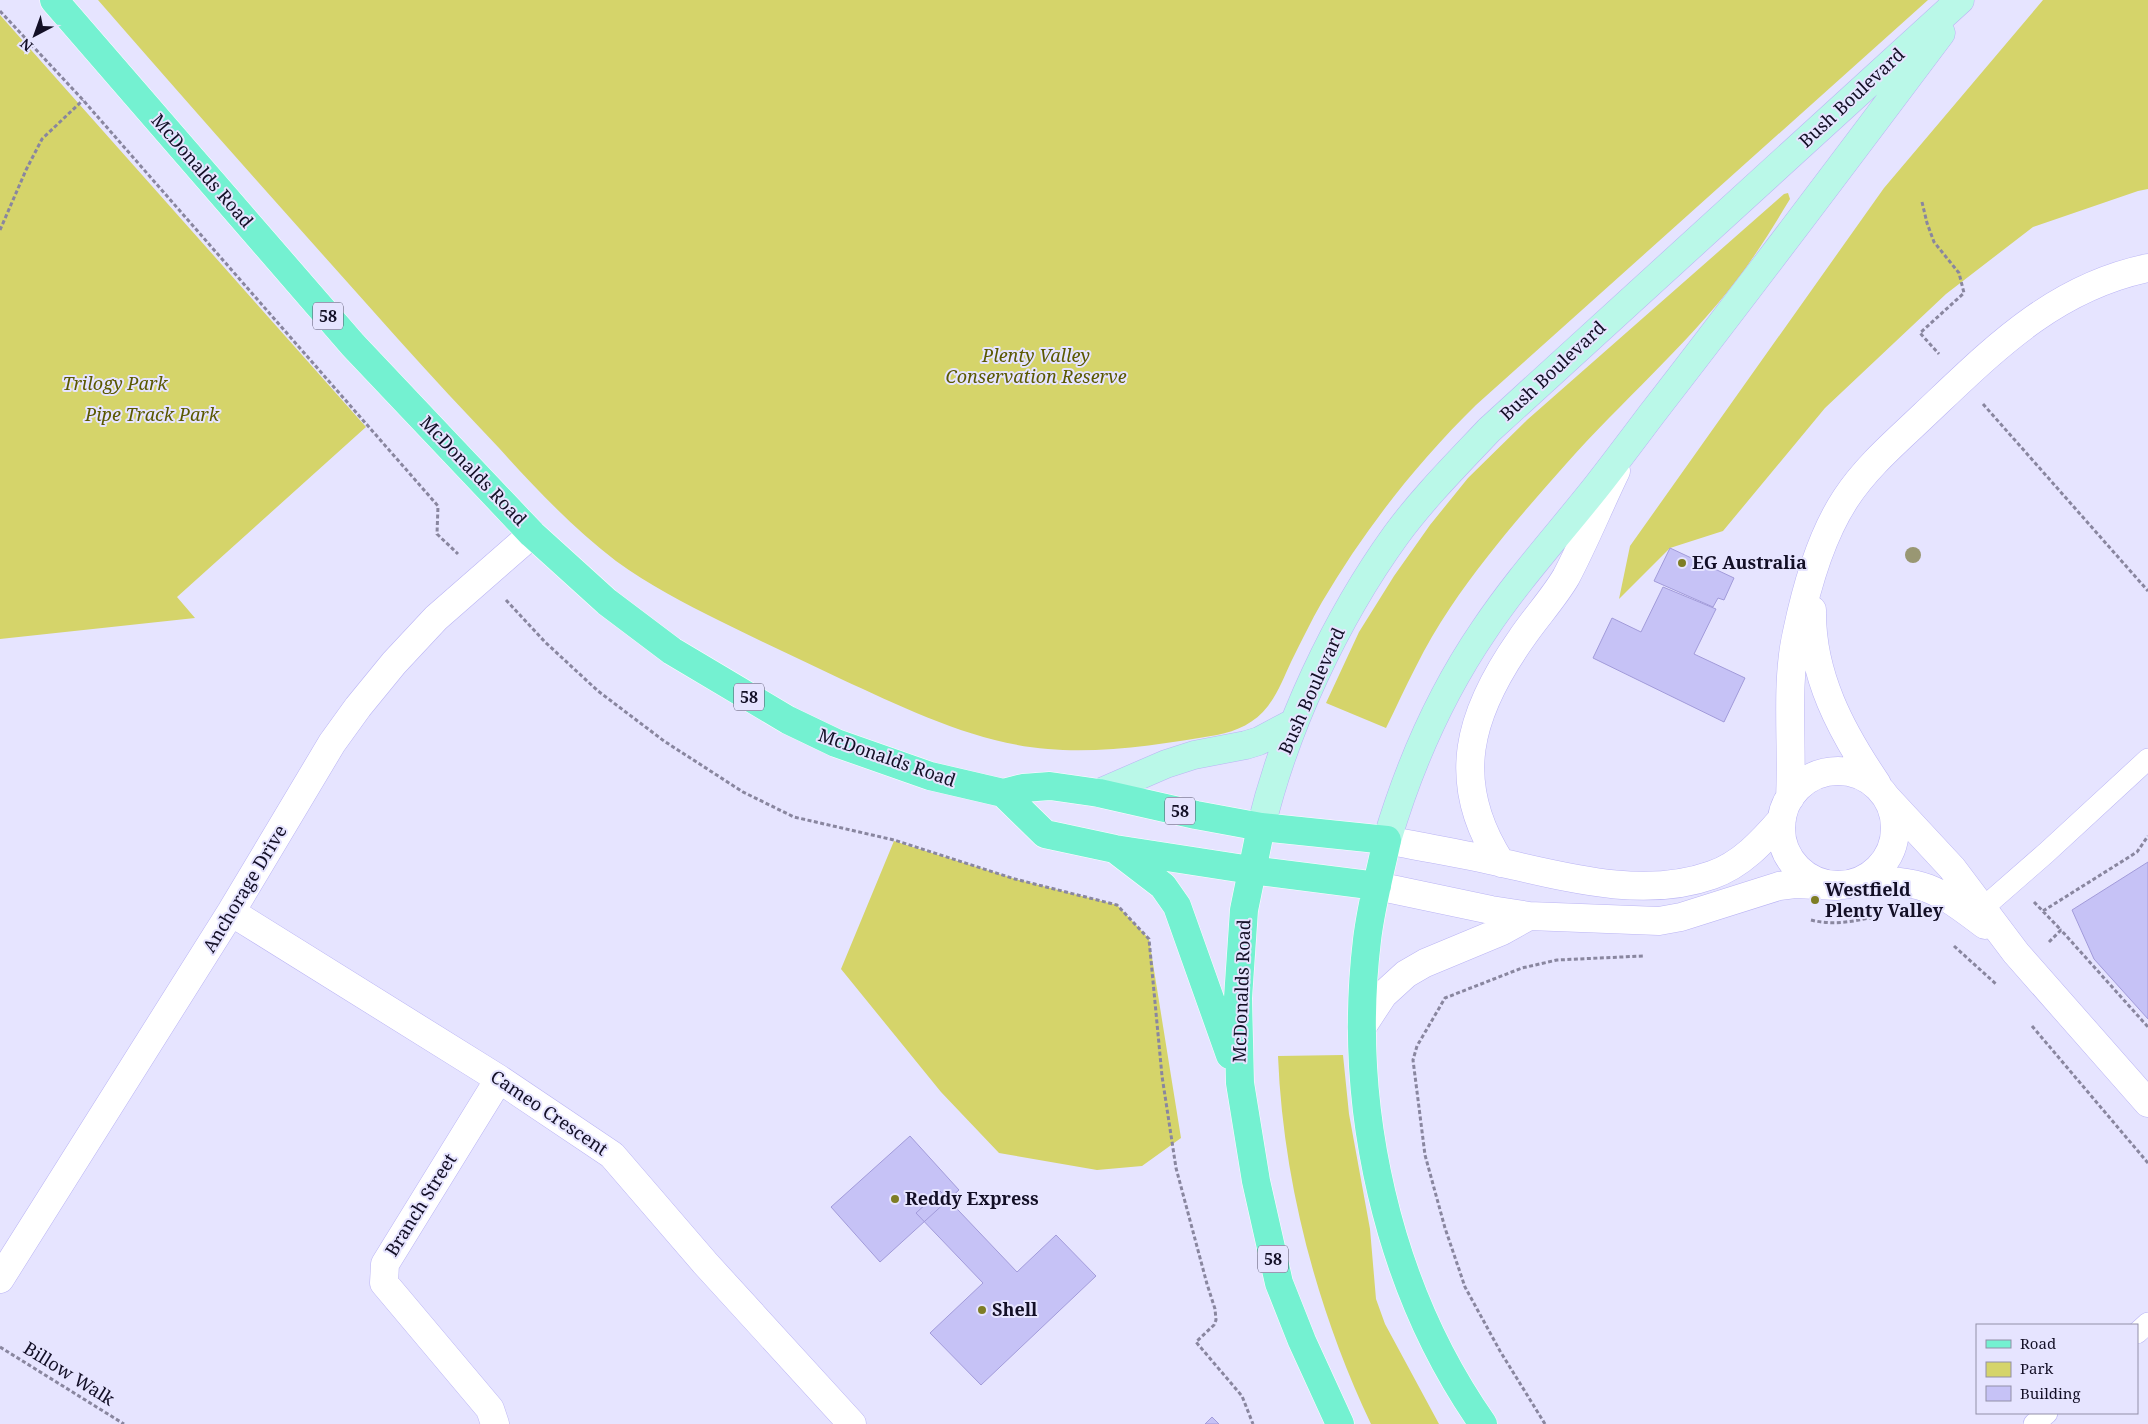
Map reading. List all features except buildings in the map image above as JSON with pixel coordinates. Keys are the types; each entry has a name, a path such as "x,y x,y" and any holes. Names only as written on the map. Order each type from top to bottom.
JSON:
{"main road":[{"name":"McDonalds Road","path":"54,0 353,345 532,534 607,602 672,651 788,720 836,743 930,776 1003,793 1023,788 1050,786 1099,793 1196,815 1261,827"},
{"name":"Bush Boulevard","path":"1261,827 1271,784 1293,724 1337,632 1361,588 1396,535 1439,484 1503,417 1960,0"},
{"name":"Bush Boulevard","path":"1387,840 1405,783 1428,731 1454,679 1482,632 1515,585 1627,447 1769,264 1965,0"},
{"path":"1099,793 1166,764 1194,755 1259,741 1293,724"},
{"name":"58","path":"1003,793 1045,834 1115,849 1251,870 1377,886"},
{"name":"58","path":"1251,870 1261,827 1387,840"},
{"path":"1387,840 1367,942 1362,1027 1364,1081 1371,1135 1381,1187 1395,1241 1418,1304 1444,1360 1483,1424"},
{"name":"58","path":"1115,849 1163,886 1177,906 1240,1083"},
{"name":"McDonalds Road","path":"1251,870 1244,910 1238,998 1240,1083 1256,1182 1279,1283 1309,1357 1340,1424"}],"street":[{"path":"1387,840 1589,882 1640,886 1693,880 1712,875 1742,859 1761,843 1786,808 1797,788 1806,781 1828,772 1840,771 1858,775 1885,795 1895,825 1894,839 1890,852 1882,864 1849,884 1814,880 1795,865 1783,844 1786,808 1792,657 1796,633 1826,538 1846,498 1877,460 2016,330 2058,302 2112,278 2148,268"},
{"path":"1501,863 1474,807 1470,762 1477,720 1499,673 1520,640 1565,578 1627,447"},
{"name":"Anchorage Drive","path":"0,1279 231,912 332,744 358,707 394,663 436,618 484,578 532,534"},
{"path":"1817,564 1811,623 1816,662 1840,724 1855,751 1885,795 1952,868 2020,958"},
{"path":"1377,886 1529,916 1659,921 1779,886 1795,884 1849,884 1885,880 1915,883 1936,890 1987,926 2020,958 2148,1103"},
{"name":"Cameo Crescent","path":"231,912 499,1079 612,1155 705,1263 852,1424"},
{"path":"1362,1027 1382,995 1406,974 1425,963 1495,934 1529,916"},
{"name":"Branch Street","path":"495,1424 490,1409 384,1283 385,1264 499,1079"}],"lane":[{"path":"1983,908 2148,760"},
{"path":"2138,1332 2148,1323"},
{"path":"2034,1424 2046,1414"}],"path":[{"path":"0,11 83,100 438,506 437,534 484,578 545,642 598,691 664,741 743,792 794,816 894,840 1015,879 1117,905 1149,939 1162,1076 1176,1168 1215,1309 1216,1320 1214,1325 1196,1342 1242,1396 1254,1424"},
{"path":"0,230 26,170 42,139 83,100"},
{"path":"1922,202 1934,242 1959,273 1964,293 1920,333 2148,591"},
{"path":"2043,911 2137,852 2148,836"},
{"path":"2014,880 2062,930 2148,1027"},
{"path":"1807,920 1837,923 1855,922 1881,916"},
{"path":"1951,944 2001,988 2020,958 2062,930"},
{"path":"1544,1424 1500,1351 1465,1287 1445,1228 1425,1155 1413,1060 1417,1046 1445,998 1522,968 1557,960 1650,955"},
{"path":"2026,1019 2148,1163"},
{"name":"Billow Walk","path":"0,1347 124,1424"}],"green space":[{"name":"Plenty Valley Conservation Reserve","path":"98,0 1928,0 1476,405 1454,427 1412,474 1356,549 1318,609 1281,685 1263,712 1251,722 1238,729 1217,735 1132,747 1068,750 1021,746 994,740 916,713 707,614 654,586 616,561 585,535 526,478 435,380"},
{"path":"2043,0 2148,0 2148,189 2033,227 1946,294 1825,408 1723,531 1670,548 1619,599 1630,546 1884,188"},
{"name":"Pipe Track Park","path":"0,15 366,427 177,597 195,618 0,639"},
{"path":"1788,193 1790,199 1764,241 1716,305 1696,329 1566,464 1477,570 1432,637 1386,728 1326,703 1359,632 1394,576 1430,525 1468,478 1527,420 1784,194"},
{"path":"894,841 1015,879 1117,905 1149,939 1181,1138 1142,1166 1097,1170 999,1153 941,1092 841,969"},
{"path":"1343,1055 1349,1114 1370,1229 1376,1299 1385,1324 1439,1424 1371,1424 1334,1336 1306,1244 1295,1198 1287,1151 1278,1056"}],"place":[{"name":"EG Australia","path":"1682,563"},
{"name":"Westfield Plenty Valley","path":"1815,900"},
{"name":"Reddy Express","path":"895,1199"},
{"name":"Shell","path":"982,1310"}],"park label":[{"name":"Trilogy Park","path":"115,384"}]}
